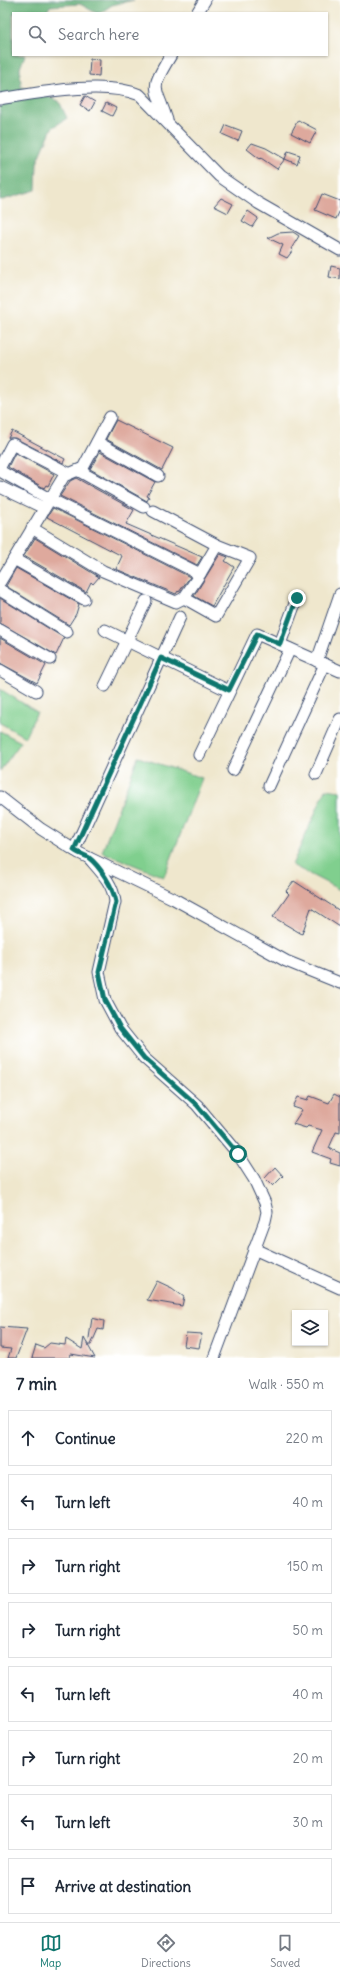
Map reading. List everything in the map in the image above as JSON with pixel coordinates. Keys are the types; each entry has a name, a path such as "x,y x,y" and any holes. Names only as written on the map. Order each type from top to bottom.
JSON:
{"street":[{"path":"198,12 205,0"},
{"path":"168,123 155,91 155,83 170,56"},
{"path":"0,99 39,92 68,90 130,90 140,95 219,176 258,203 340,250"},
{"path":"0,582 47,501 64,476 83,468 110,417"},
{"path":"97,442 158,476"},
{"path":"0,467 12,444 73,472 217,545 250,558 216,616 184,598"},
{"path":"0,471 47,501 200,574"},
{"path":"0,487 47,501"},
{"path":"32,528 103,571 176,602 184,598 217,545"},
{"path":"14,559 84,599"},
{"path":"0,590 67,632"},
{"path":"269,786 321,663 340,594"},
{"path":"280,644 297,598"},
{"path":"105,686 146,601"},
{"path":"74,850 180,616"},
{"path":"0,630 50,659"},
{"path":"105,630 127,642 229,690"},
{"path":"199,755 257,634 340,671"},
{"path":"233,770 290,649"},
{"path":"0,670 36,691"},
{"path":"316,774 340,719"},
{"path":"0,797 41,829 74,850 174,898 286,961 340,983"},
{"path":"89,858 109,882 114,892 116,902 99,972 105,1000 120,1028 144,1058 197,1105 238,1154 254,1179 265,1203 267,1212 214,1358"},
{"path":"254,1249 340,1288"}],"green space":[{"path":"0,0 134,0 112,5 102,12 94,12 80,4 50,6 47,12 12,12 12,56 25,56 20,68 21,87 59,101 67,118 52,128 37,163 36,190 0,200"},
{"path":"0,689 37,712 25,737 0,723"},
{"path":"0,731 21,742 0,771"},
{"path":"138,757 202,778 164,877 102,852"},
{"path":"326,789 340,791 340,890 292,865"}],"building":[{"path":"90,59 100,60 99,76 89,75"},
{"path":"85,96 95,102 90,111 80,105"},
{"path":"106,103 116,108 112,116 102,111"},
{"path":"298,120 317,130 310,143 291,133"},
{"path":"226,125 242,131 238,141 222,134"},
{"path":"252,143 266,148 285,159 277,169 247,149"},
{"path":"288,151 300,155 297,164 285,159"},
{"path":"322,194 340,201 340,210 336,219 315,210"},
{"path":"221,198 233,204 228,213 214,206"},
{"path":"248,211 258,218 252,227 242,221"},
{"path":"293,232 299,236 291,249 293,250 287,258 279,254 283,245 268,238 278,233"},
{"path":"331,266 340,268 340,279 329,277"},
{"path":"116,420 173,448 162,470 106,439"},
{"path":"12,431 65,459 63,463 15,438 8,438"},
{"path":"100,452 155,482 147,496 149,497 147,501 90,469"},
{"path":"15,453 54,474 48,486 46,485 44,488 8,467"},
{"path":"76,478 134,510 126,524 202,557 197,565 60,496 70,481"},
{"path":"53,508 190,577 176,594 116,569 122,556 47,517"},
{"path":"35,538 99,577 93,584 91,582 86,592 24,556"},
{"path":"220,554 228,557 225,561 234,567 212,606 194,596"},
{"path":"16,568 79,604 76,614 69,625 6,586"},
{"path":"0,598 64,638 56,655 0,623"},
{"path":"0,638 46,665 37,683 0,663"},
{"path":"294,881 340,911 340,927 311,908 302,934 273,917 289,894 286,891"},
{"path":"334,1094 340,1097 340,1133 336,1132 329,1148 340,1153 340,1166 330,1163 331,1159 312,1152 322,1130 308,1126 306,1128 293,1124 302,1110 293,1107 298,1097 308,1100 310,1096 329,1103"},
{"path":"275,1167 283,1176 273,1186 265,1178"},
{"path":"157,1281 172,1288 184,1297 182,1306 147,1300"},
{"path":"92,1318 104,1321 103,1330 98,1329 91,1345 88,1345"},
{"path":"0,1327 27,1329 16,1358 8,1358 11,1349 0,1348"},
{"path":"186,1333 202,1334 199,1348 184,1346"},
{"path":"84,1338 95,1358 71,1354 69,1358 32,1358 36,1345 44,1348 50,1343 65,1345 66,1339 82,1349"}],"route":[{"path":"238,1154 197,1105 144,1058 120,1028 105,1000 99,972 116,902 114,892 109,882 89,858 74,850 161,658 229,690 257,634 280,644 297,598"}]}
